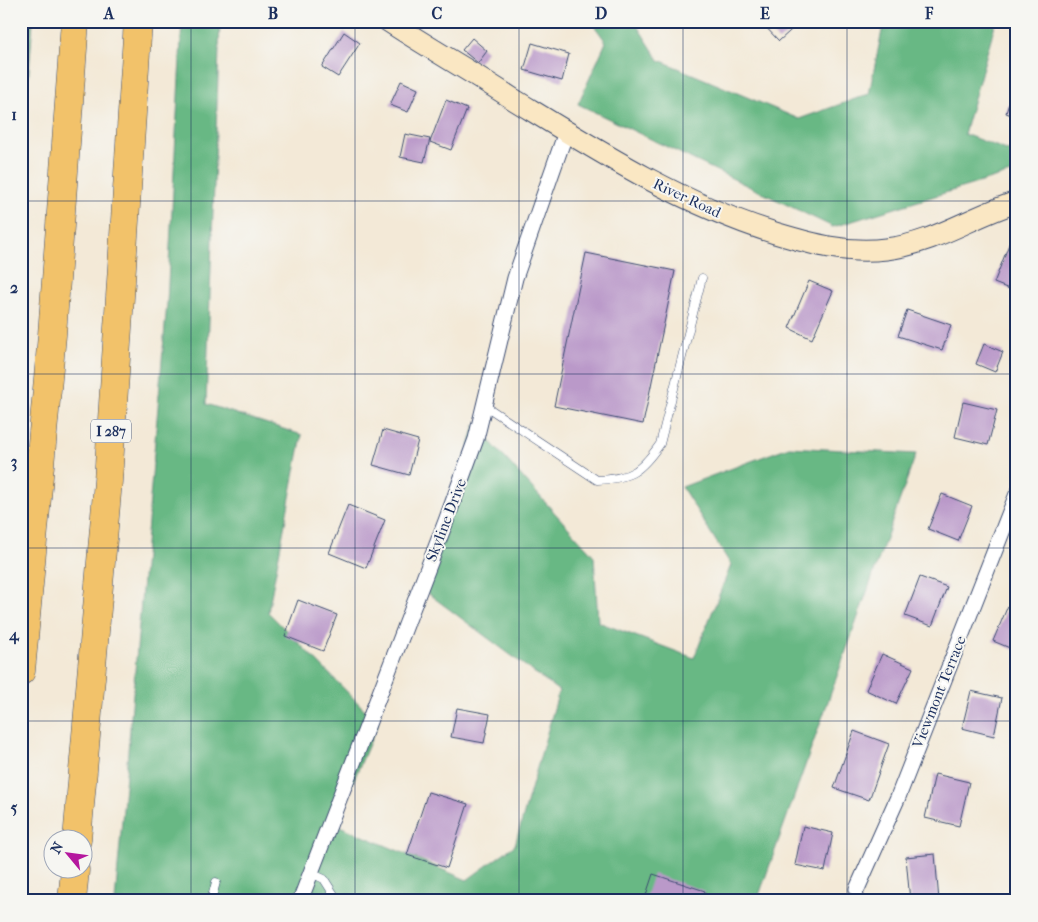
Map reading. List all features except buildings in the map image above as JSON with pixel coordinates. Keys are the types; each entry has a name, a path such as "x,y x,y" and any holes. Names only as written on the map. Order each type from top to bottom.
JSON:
{"highway":[{"path":"21,672 51,344 75,21"},
{"name":"I 287","path":"79,830 108,481 138,21"},
{"path":"72,901 74,880"}],"street":[{"name":"River Road","path":"388,21 640,176 686,200 745,224 822,248 860,251 912,244 937,236 995,209 1017,202"},
{"name":"Skyline Drive","path":"300,901 476,439 515,278 566,132"},
{"name":"Viewmont Terrace","path":"857,889 898,796 1017,494"}],"lane":[{"path":"484,405 597,480 618,479 644,467 660,444 702,278"},
{"path":"311,873 324,879 338,901"},
{"path":"211,901 216,882"}],"green space":[{"path":"21,21 33,21 21,174"},
{"path":"182,21 220,21 206,404 302,435 268,612 378,723 335,824 467,880 515,845 559,691 426,592 475,425 594,556 598,622 694,658 731,565 682,487 789,447 916,454 757,901 115,901 167,303"},
{"path":"591,21 634,21 659,60 799,119 869,94 884,21 996,21 964,134 1017,154 1017,171 833,227 578,104 606,42"}]}
